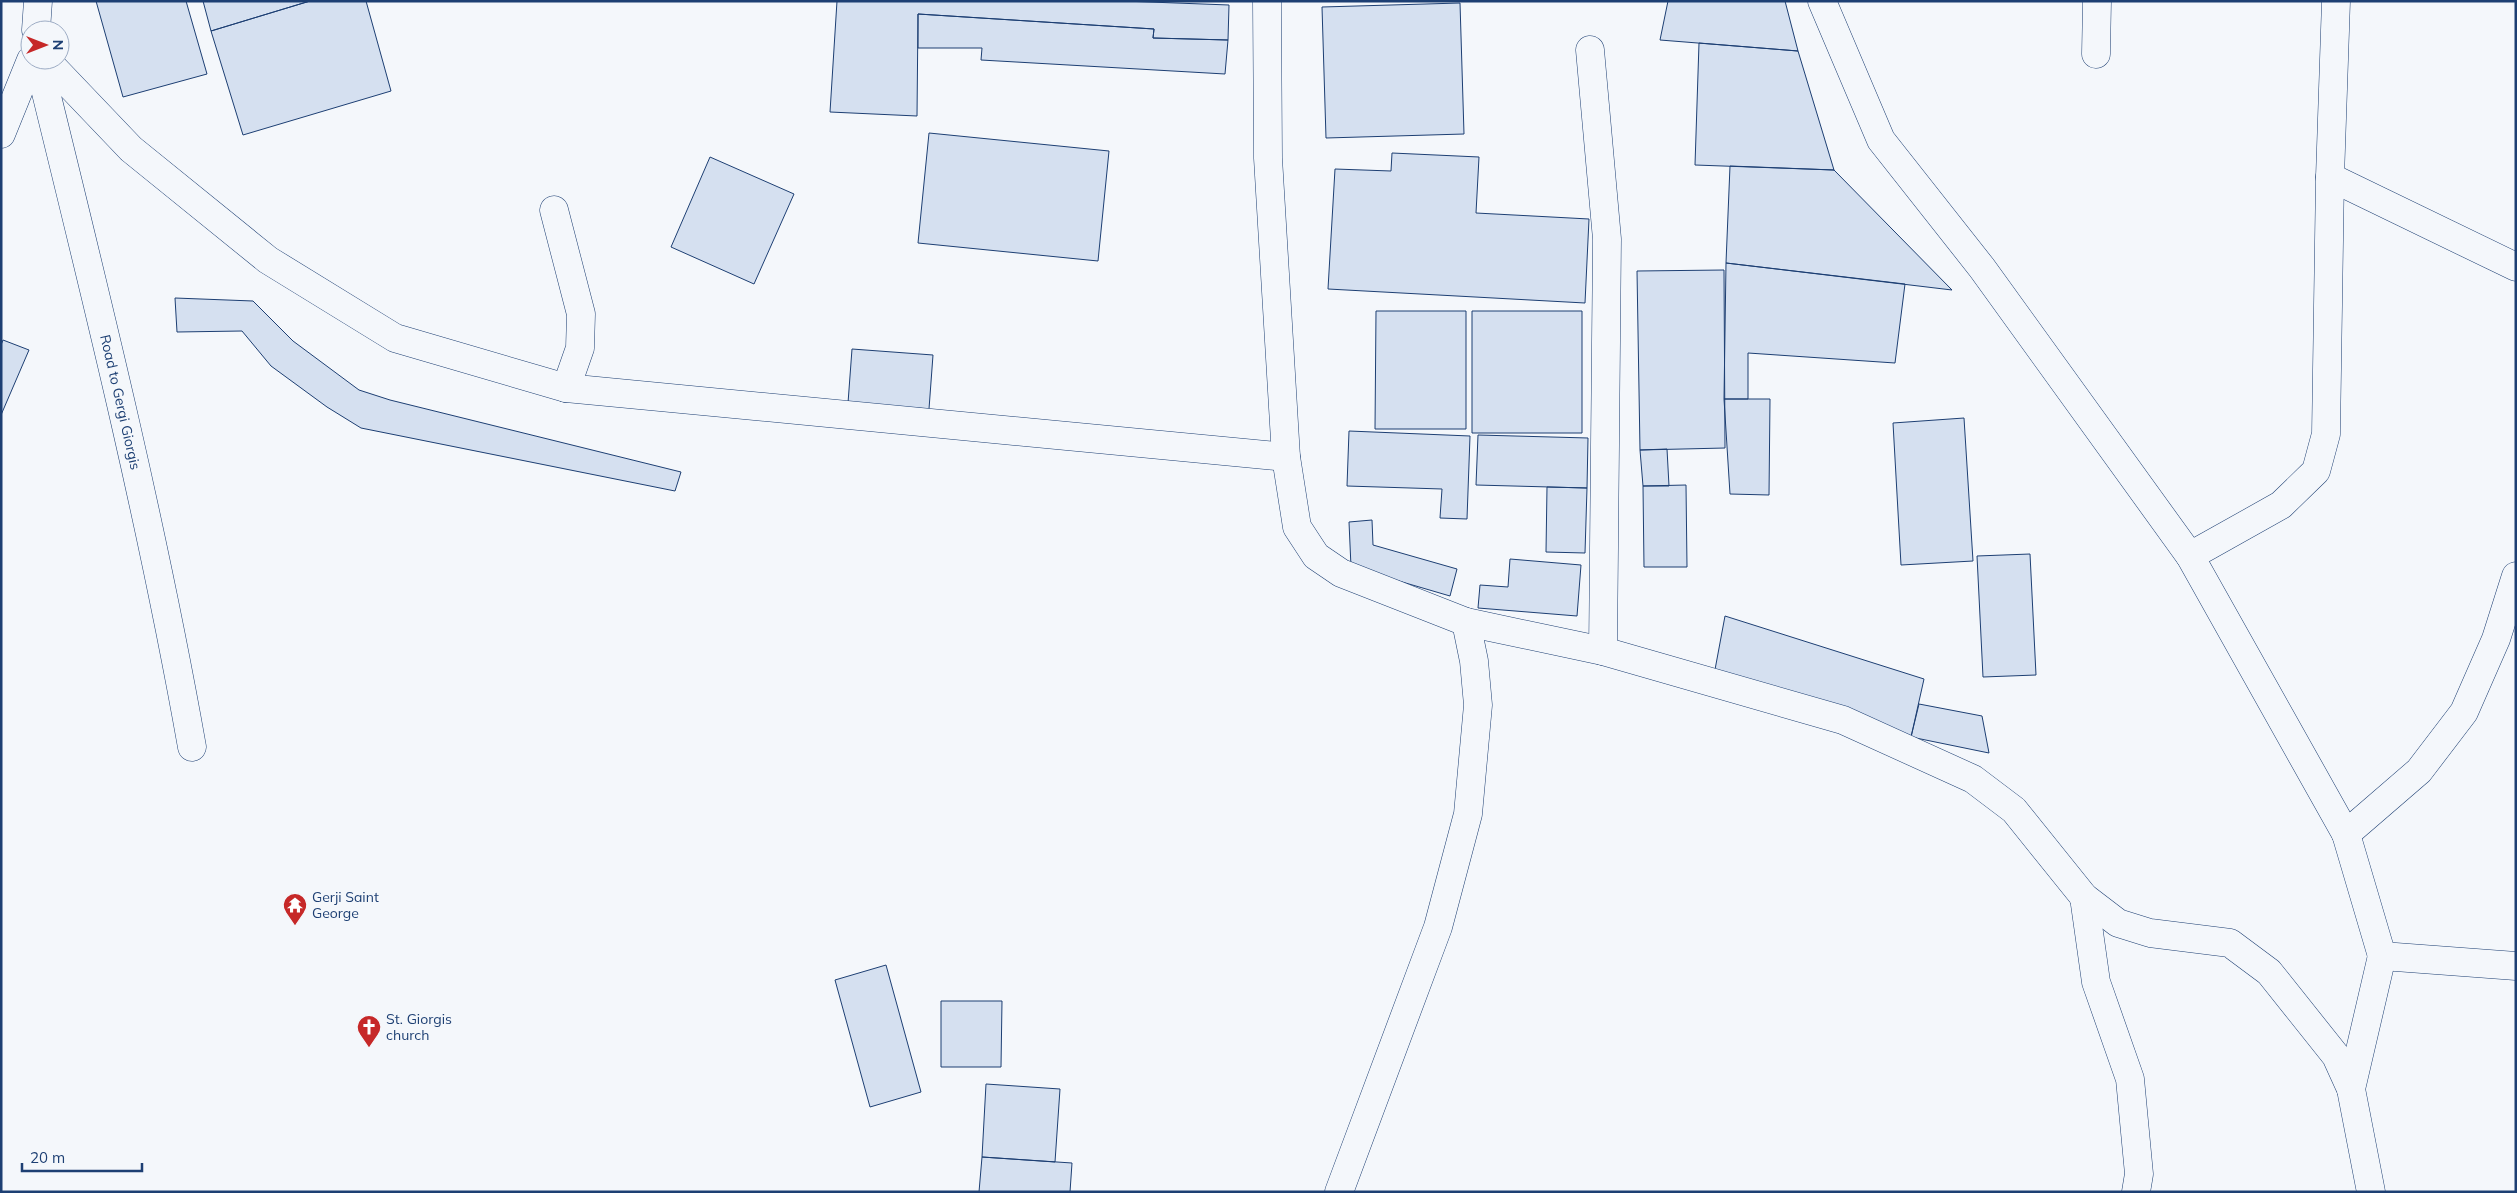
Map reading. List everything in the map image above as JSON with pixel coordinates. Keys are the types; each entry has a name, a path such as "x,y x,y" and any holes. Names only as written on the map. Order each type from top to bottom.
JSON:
{"street":[{"path":"37,20 38,1"},
{"path":"1267,1 1268,158 1286,457 1297,527 1316,556 1340,573 1466,622 1603,651 1843,720 1973,779 2014,810 2084,898 2118,923 2150,933 2230,943 2269,972 2336,1056 2351,1089 2370,1192"},
{"path":"1822,1 1881,140 1982,268 2190,556 2346,834 2382,956 2351,1089"},
{"path":"2096,54 2097,1"},
{"path":"2190,556 2281,505 2316,471 2326,434 2330,177 2336,1"},
{"path":"1590,50 1607,239 1603,651"},
{"path":"1,134 27,70"},
{"name":"Road to Gergi Giorgis","path":"40,70 119,387 142,501 168,614 192,747"},
{"path":"56,70 131,149 268,260 395,338 566,388 1286,457"},
{"path":"2330,177 2516,267"},
{"path":"554,210 581,314 580,348 566,388"},
{"path":"2346,834 2419,771 2464,712 2496,639 2516,576"},
{"path":"1338,1192 1438,927 1468,814 1478,705 1474,661 1466,622"},
{"path":"2084,898 2096,982 2130,1079 2139,1174 2136,1192"},
{"path":"2382,956 2516,966"}],"building":[{"path":"96,1 186,1 207,74 123,97"},
{"path":"203,1 310,1 211,31"},
{"path":"310,1 366,1 391,91 243,135 211,31"},
{"path":"837,1 1123,1 1229,5 1228,40 1153,38 1154,29 918,14 917,116 830,112"},
{"path":"1668,1 1785,1 1798,51 1660,40"},
{"path":"1460,3 1464,134 1326,138 1322,7"},
{"path":"918,14 1154,29 1153,38 1228,40 1225,74 981,60 982,48 918,48"},
{"path":"1699,43 1798,51 1834,170 1695,165"},
{"path":"929,133 1109,151 1098,261 918,243"},
{"path":"1392,153 1479,157 1476,213 1589,219 1585,303 1328,289 1335,169 1391,171"},
{"path":"710,157 794,194 754,284 671,247"},
{"path":"1730,166 1834,170 1952,290 1726,263"},
{"path":"1726,263 1905,284 1895,363 1748,353 1748,399 1724,399"},
{"path":"1724,270 1725,448 1640,450 1637,271"},
{"path":"175,298 253,301 293,341 359,390 390,400 681,472 675,491 361,428 327,407 271,366 242,331 177,332"},
{"path":"1376,311 1466,311 1466,429 1375,429"},
{"path":"1472,311 1582,311 1582,433 1472,433"},
{"path":"3,340 29,350 1,415 1,345"},
{"path":"852,349 933,355 929,409 848,403"},
{"path":"1724,399 1770,399 1769,495 1730,494"},
{"path":"1964,418 1973,561 1901,565 1893,423"},
{"path":"1349,431 1470,436 1467,519 1440,518 1442,489 1347,486"},
{"path":"1478,435 1588,438 1587,488 1476,485"},
{"path":"1667,449 1669,486 1643,486 1640,450"},
{"path":"1686,485 1687,567 1644,567 1643,486"},
{"path":"1547,487 1587,488 1585,553 1546,552"},
{"path":"1372,520 1373,545 1457,569 1450,596 1351,567 1349,522"},
{"path":"2030,554 2036,675 1983,677 1977,556"},
{"path":"1510,559 1581,565 1577,616 1478,608 1480,585 1508,587"},
{"path":"1725,616 1924,679 1911,737 1714,675"},
{"path":"1919,704 1982,716 1989,753 1911,737"},
{"path":"886,965 921,1092 870,1107 835,980"},
{"path":"941,1001 1002,1001 1001,1067 941,1067"},
{"path":"986,1084 1060,1089 1055,1162 982,1157"},
{"path":"982,1157 1072,1163 1070,1192 979,1192"}],"place":[{"name":"Gerji Saint George","path":"295,926"},
{"name":"St. Giorgis church","path":"369,1048"}]}
